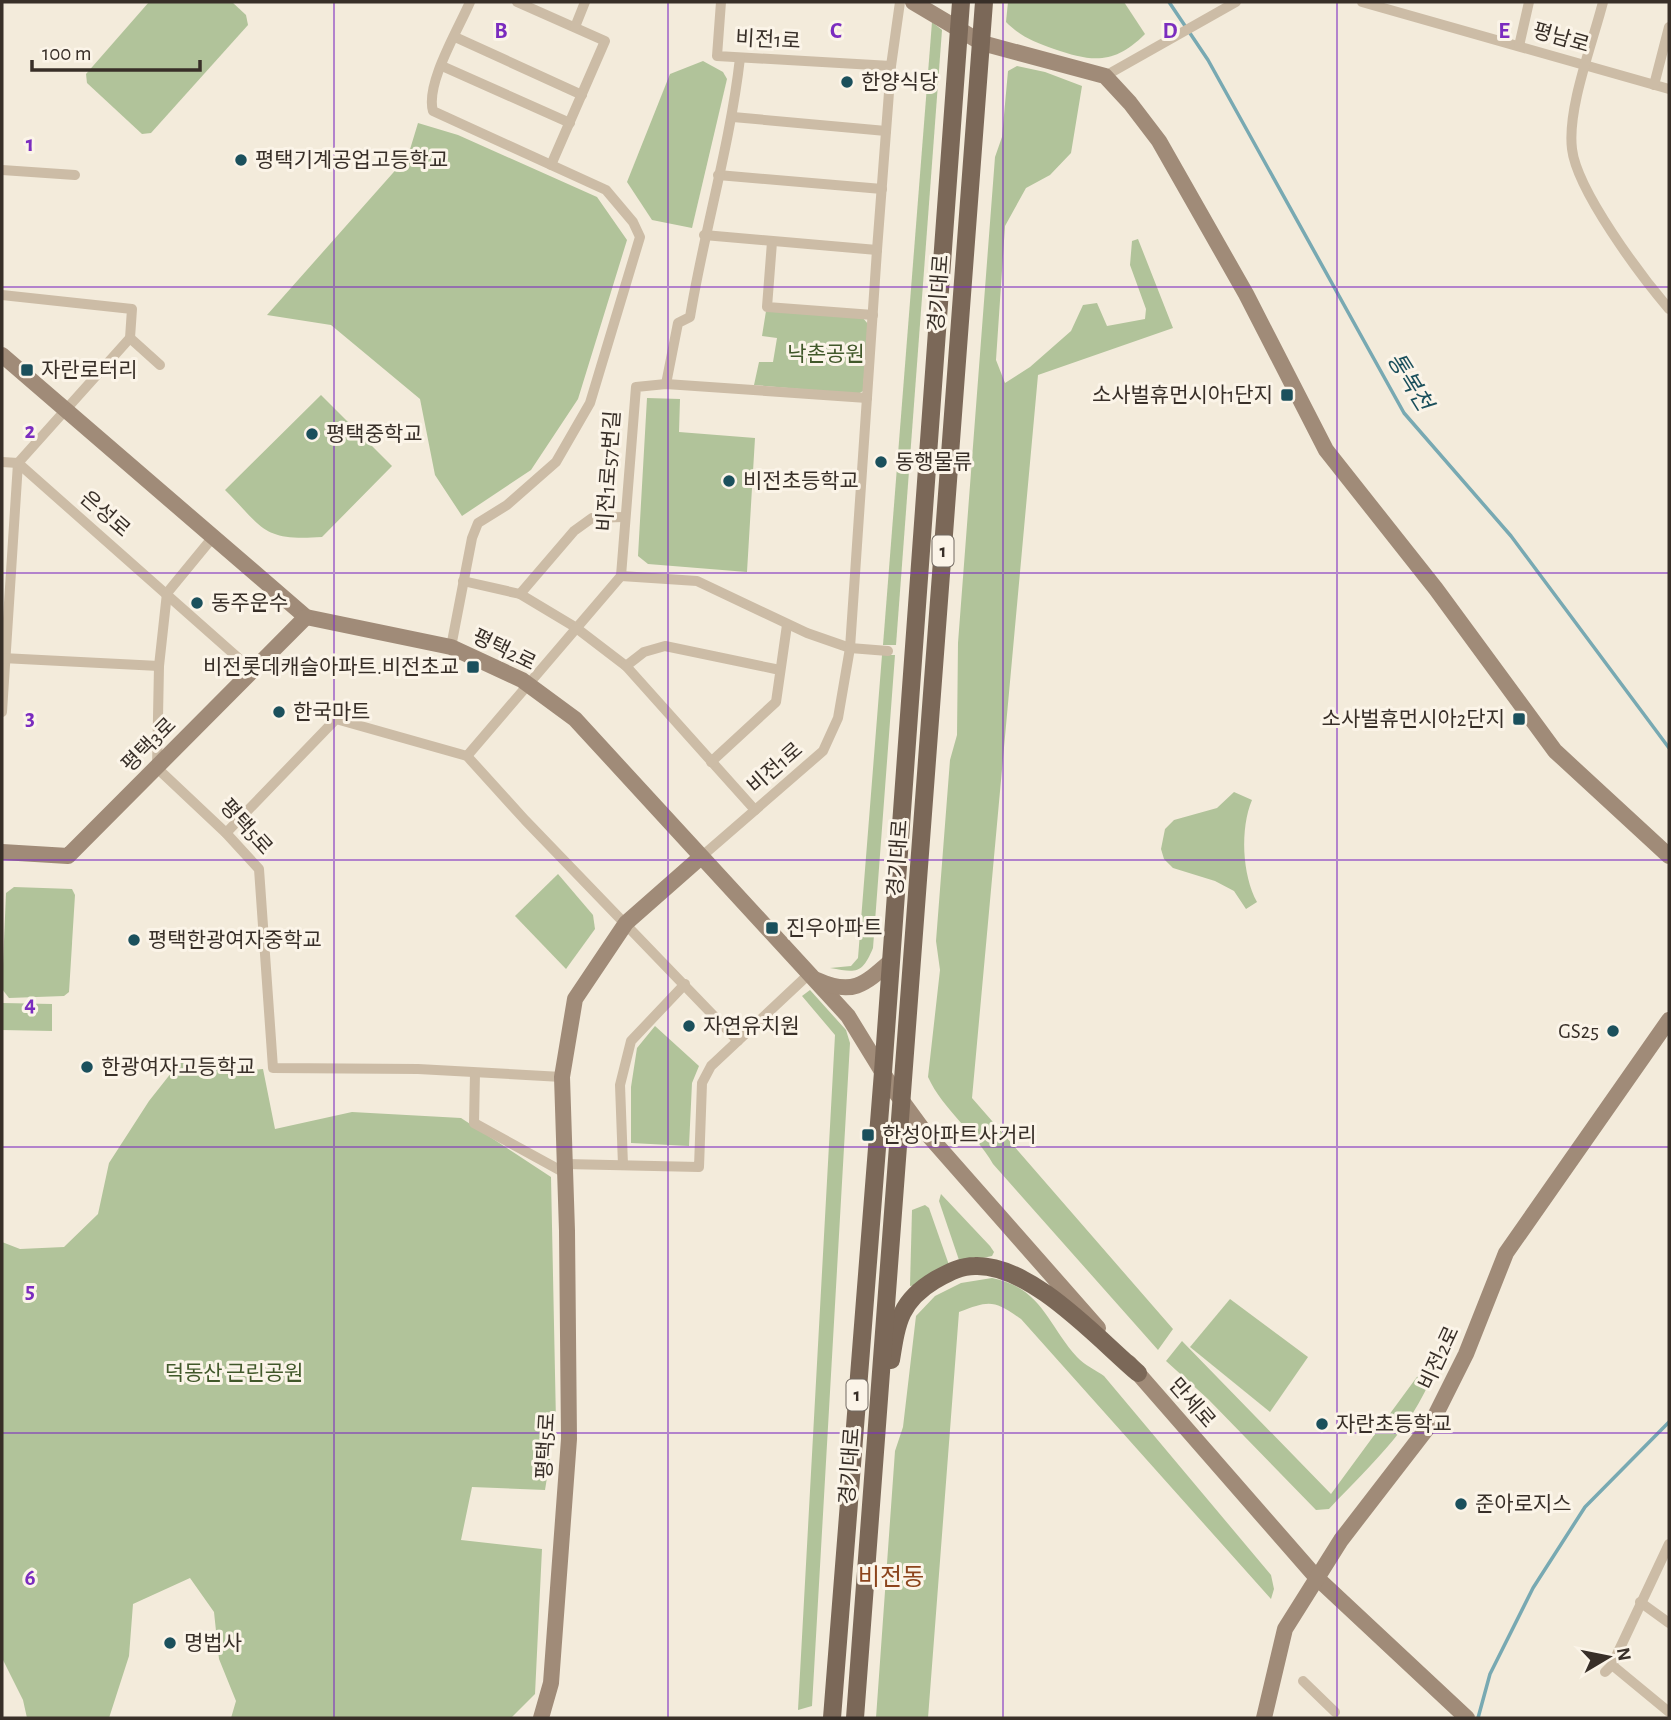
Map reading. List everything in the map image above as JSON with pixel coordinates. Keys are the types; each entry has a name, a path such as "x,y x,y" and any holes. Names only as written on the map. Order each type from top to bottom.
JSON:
{"main road":[{"name":"경기대로","path":"832,1718 883,1072 961,2"},
{"name":"경기대로","path":"855,1718 984,2"},
{"path":"876,1420 885,1403 897,1321 909,1300 954,1270 975,1266 1003,1269 1026,1281 1138,1373"}],"street":[{"path":"451,647 463,581 478,523 507,505 556,462 590,403 640,237 634,222 606,190 433,111 430,99 470,2"},
{"path":"517,2 605,41 551,165"},
{"path":"575,27 585,2"},
{"name":"비전1로","path":"702,857 823,751 838,718 850,648 891,66 717,56 721,2"},
{"path":"891,66 900,2"},
{"path":"913,2 982,43 1105,76 1130,103 1158,141 1246,294 1326,450 1436,589 1555,751 1669,856"},
{"path":"1105,76 1236,2"},
{"name":"평남로","path":"1362,2 1669,89"},
{"path":"1519,46 1529,2"},
{"path":"1603,2 1573,114 1572,150 1586,189 1669,309"},
{"path":"1654,85 1669,27"},
{"path":"455,37 582,95"},
{"path":"740,58 733,117 704,235 690,317 678,323 666,384 867,398"},
{"path":"442,66 569,123"},
{"path":"733,117 887,131"},
{"path":"2,170 75,176"},
{"path":"718,175 882,189"},
{"path":"704,235 877,250"},
{"path":"772,242 767,307 873,315"},
{"path":"2,295 132,309 130,338 18,463 3,658 2,712"},
{"path":"130,338 160,365"},
{"name":"평택2로","path":"2,355 306,617 451,647 526,683 575,719 848,1016 901,1100"},
{"name":"비전1로57번길","path":"621,576 623,517 636,387 666,384"},
{"path":"2,463 18,463"},
{"name":"은성로","path":"18,463 253,671"},
{"path":"520,594 574,531 592,518 623,517"},
{"path":"157,768 159,666 167,593 214,537"},
{"path":"467,756 526,683 621,576 697,581 787,625 850,648 888,651"},
{"path":"463,581 520,594 575,627 626,666 755,810"},
{"name":"평택3로","path":"2,852 68,856 306,617"},
{"path":"711,762 776,702 787,625"},
{"path":"626,666 644,652 665,646 780,670"},
{"path":"3,658 159,666"},
{"path":"226,833 336,719 467,756 738,1041"},
{"name":"평택5로","path":"157,768 226,833 259,870 273,1068 418,1069 562,1077"},
{"name":"평택5로","path":"541,1718 551,1683 569,1439 562,1077 575,999 626,923 702,857"},
{"path":"475,1073 474,1123 565,1169 623,1165 699,1167 702,1083 711,1066 809,976 835,988 853,988 872,978 891,961"},
{"path":"623,1165 620,1085 631,1041 685,984"},
{"name":"비전2로","path":"1264,1718 1284,1629 1317,1577 1432,1422 1466,1354 1506,1253 1669,1020"},
{"name":"만세로","path":"901,1100 1317,1577 1463,1716"},
{"path":"1669,1544 1608,1668 1669,1712"},
{"path":"1640,1602 1669,1623"},
{"path":"1303,1681 1337,1716"}],"green space":[{"path":"149,2 232,2 246,15 248,25 151,133 142,134 87,83 86,74"},
{"path":"1008,2 1124,2 1145,34 1113,56 1080,57 1040,44 1017,32 1006,22"},
{"path":"932,22 942,30 896,645 883,645"},
{"path":"703,61 723,72 727,79 692,228 652,220 627,182 670,74"},
{"path":"1017,66 1045,72 1082,86 1071,153 1050,175 1026,188 1005,226 996,360 1005,383 1030,367 1071,331 1083,305 1097,303 1107,326 1145,319 1146,309 1130,265 1132,241 1138,239 1173,328 1038,375 972,1098 1173,1329 1158,1350 993,1164 942,1100 928,1077 940,970 936,941 950,760 957,735 958,643 995,157 1002,137 1008,71"},
{"path":"418,123 458,135 597,197 627,240 578,399 531,470 462,516 435,475 420,399 331,325 267,315 408,156"},
{"name":"낙촌공원","path":"766,311 862,317 868,324 863,391 858,394 754,385 759,362 773,362 777,338 762,336"},
{"path":"321,395 392,466 322,537 302,538 275,534 257,523 225,490"},
{"path":"647,398 680,399 679,432 755,438 747,572 648,564 638,556"},
{"path":"882,655 895,655 873,948 862,967 847,971 830,968 851,966 858,958"},
{"path":"1234,792 1252,800 1248,811 1244,851 1248,879 1257,902 1246,909 1234,891 1215,881 1173,868 1164,859 1161,849 1165,829 1174,820 1217,808"},
{"path":"558,874 593,915 595,929 566,969 515,916"},
{"path":"14,887 72,889 75,895 69,992 64,996 9,998 2,989 6,893"},
{"path":"810,990 846,1030 850,1043 812,1706 798,1710 835,1035 802,996"},
{"path":"3,1003 52,1004 52,1031 2,1030"},
{"path":"655,1026 699,1066 692,1083 689,1146 631,1143 631,1087 637,1048"},
{"name":"덕동산 근린공원","path":"179,1063 220,1063 236,1071 263,1069 275,1129 352,1112 461,1118 551,1177 556,1422 545,1490 472,1487 461,1540 542,1549 535,1694 511,1718 231,1718 236,1701 219,1659 214,1612 190,1578 133,1604 129,1656 109,1718 27,1718 23,1700 2,1658 2,1242 20,1249 64,1247 98,1214 109,1163 149,1101"},
{"path":"941,1194 990,1246 994,1252 992,1256 960,1263 939,1201"},
{"path":"925,1205 929,1208 949,1265 917,1285 910,1286 912,1210"},
{"path":"992,1278 1009,1283 1033,1299 1077,1357 1104,1376 1271,1575 1274,1589 1271,1599 1021,1319 998,1305 985,1304 969,1308 959,1312 928,1718 876,1718 895,1451 903,1427 916,1316 935,1296 961,1283"},
{"path":"1230,1299 1308,1357 1270,1412 1190,1347"},
{"path":"1182,1341 1331,1494 1433,1355 1438,1359 1419,1403 1393,1440 1329,1509 1316,1510 1208,1399 1166,1361"}],"waterway":[{"name":"통복천","path":"1169,2 1208,60 1404,413 1511,536 1669,748"},
{"path":"1478,1718 1490,1674 1533,1588 1585,1507 1669,1422"}],"place":[{"name":"한양식당","path":"847,82"},
{"name":"평택기계공업고등학교","path":"241,160"},
{"name":"자란로터리","path":"27,370"},
{"name":"소사벌휴먼시아1단지","path":"1287,395"},
{"name":"평택중학교","path":"312,434"},
{"name":"동행물류","path":"881,462"},
{"name":"비전초등학교","path":"729,481"},
{"name":"동주운수","path":"197,603"},
{"name":"비전롯데캐슬아파트.비전초교","path":"473,667"},
{"name":"한국마트","path":"279,712"},
{"name":"소사벌휴먼시아2단지","path":"1519,719"},
{"name":"진우아파트","path":"772,928"},
{"name":"평택한광여자중학교","path":"134,940"},
{"name":"자연유치원","path":"689,1026"},
{"name":"GS25","path":"1613,1031"},
{"name":"한광여자고등학교","path":"87,1067"},
{"name":"한성아파트사거리","path":"868,1135"},
{"name":"자란초등학교","path":"1322,1424"},
{"name":"준아로지스","path":"1461,1504"},
{"name":"명법사","path":"170,1643"}],"district":[{"name":"비전동","path":"891,1578"}]}
